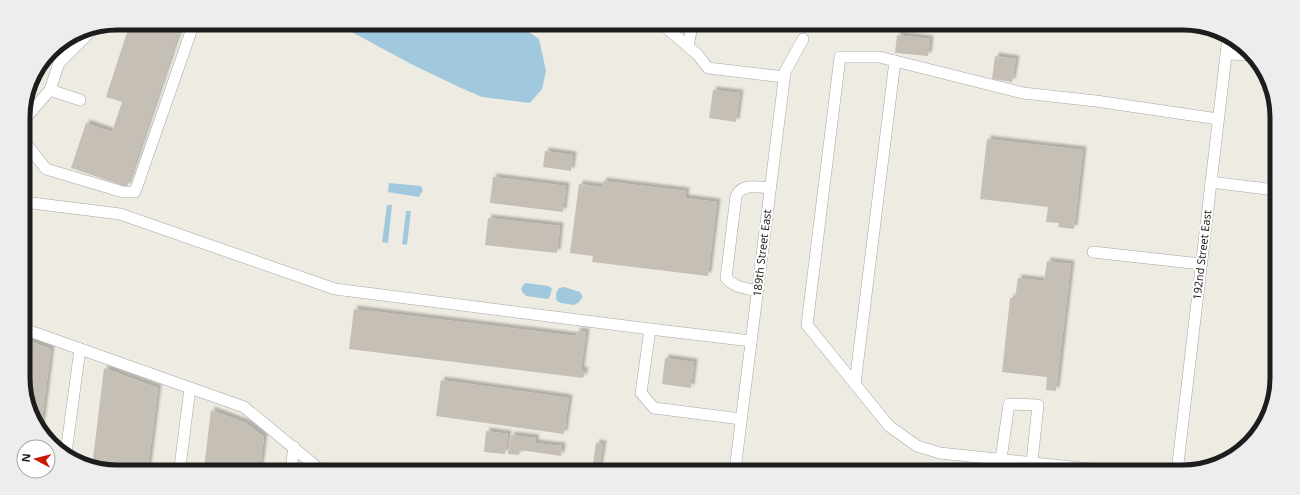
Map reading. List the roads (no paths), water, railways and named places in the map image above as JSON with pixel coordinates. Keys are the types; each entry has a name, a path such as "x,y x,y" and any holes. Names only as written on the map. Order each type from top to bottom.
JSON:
{"street":[{"path":"30,149 46,169 123,192 135,192 192,30"},
{"path":"668,30 698,55 708,68 784,77"},
{"path":"688,46 691,30"},
{"path":"30,113 50,90 59,62 85,37"},
{"name":"189th Street East","path":"736,465 784,77 785,72 803,40"},
{"name":"192nd Street East","path":"1178,465 1227,43"},
{"path":"1226,54 1243,55"},
{"path":"1058,465 940,453 917,446 889,426 807,325 840,57 879,57 1022,93 1096,101 1218,119"},
{"path":"855,384 895,61"},
{"path":"50,90 80,100"},
{"path":"1211,182 1270,189"},
{"path":"758,290 738,288 726,278 736,196 738,193 751,186 770,188"},
{"path":"30,203 120,214 335,289 751,341"},
{"path":"1093,252 1201,264"},
{"path":"650,329 641,393 654,408 741,418"},
{"path":"30,332 244,407 315,465"},
{"path":"67,448 80,349"},
{"path":"180,465 190,388"},
{"path":"1001,459 1009,404 1038,405 1032,462"},
{"path":"291,465 294,447"}],"water":[{"path":"348,30 526,30 539,39 546,71 542,89 530,103 482,97 411,64"},
{"path":"389,183 421,186 423,190 419,197 388,192"},
{"path":"387,205 392,205 388,243 382,242"},
{"path":"406,211 411,211 407,245 402,244"},
{"path":"526,283 549,286 552,289 550,296 548,299 526,296 521,289"},
{"path":"564,287 580,292 583,297 574,305 557,301 557,291 559,288"}]}
